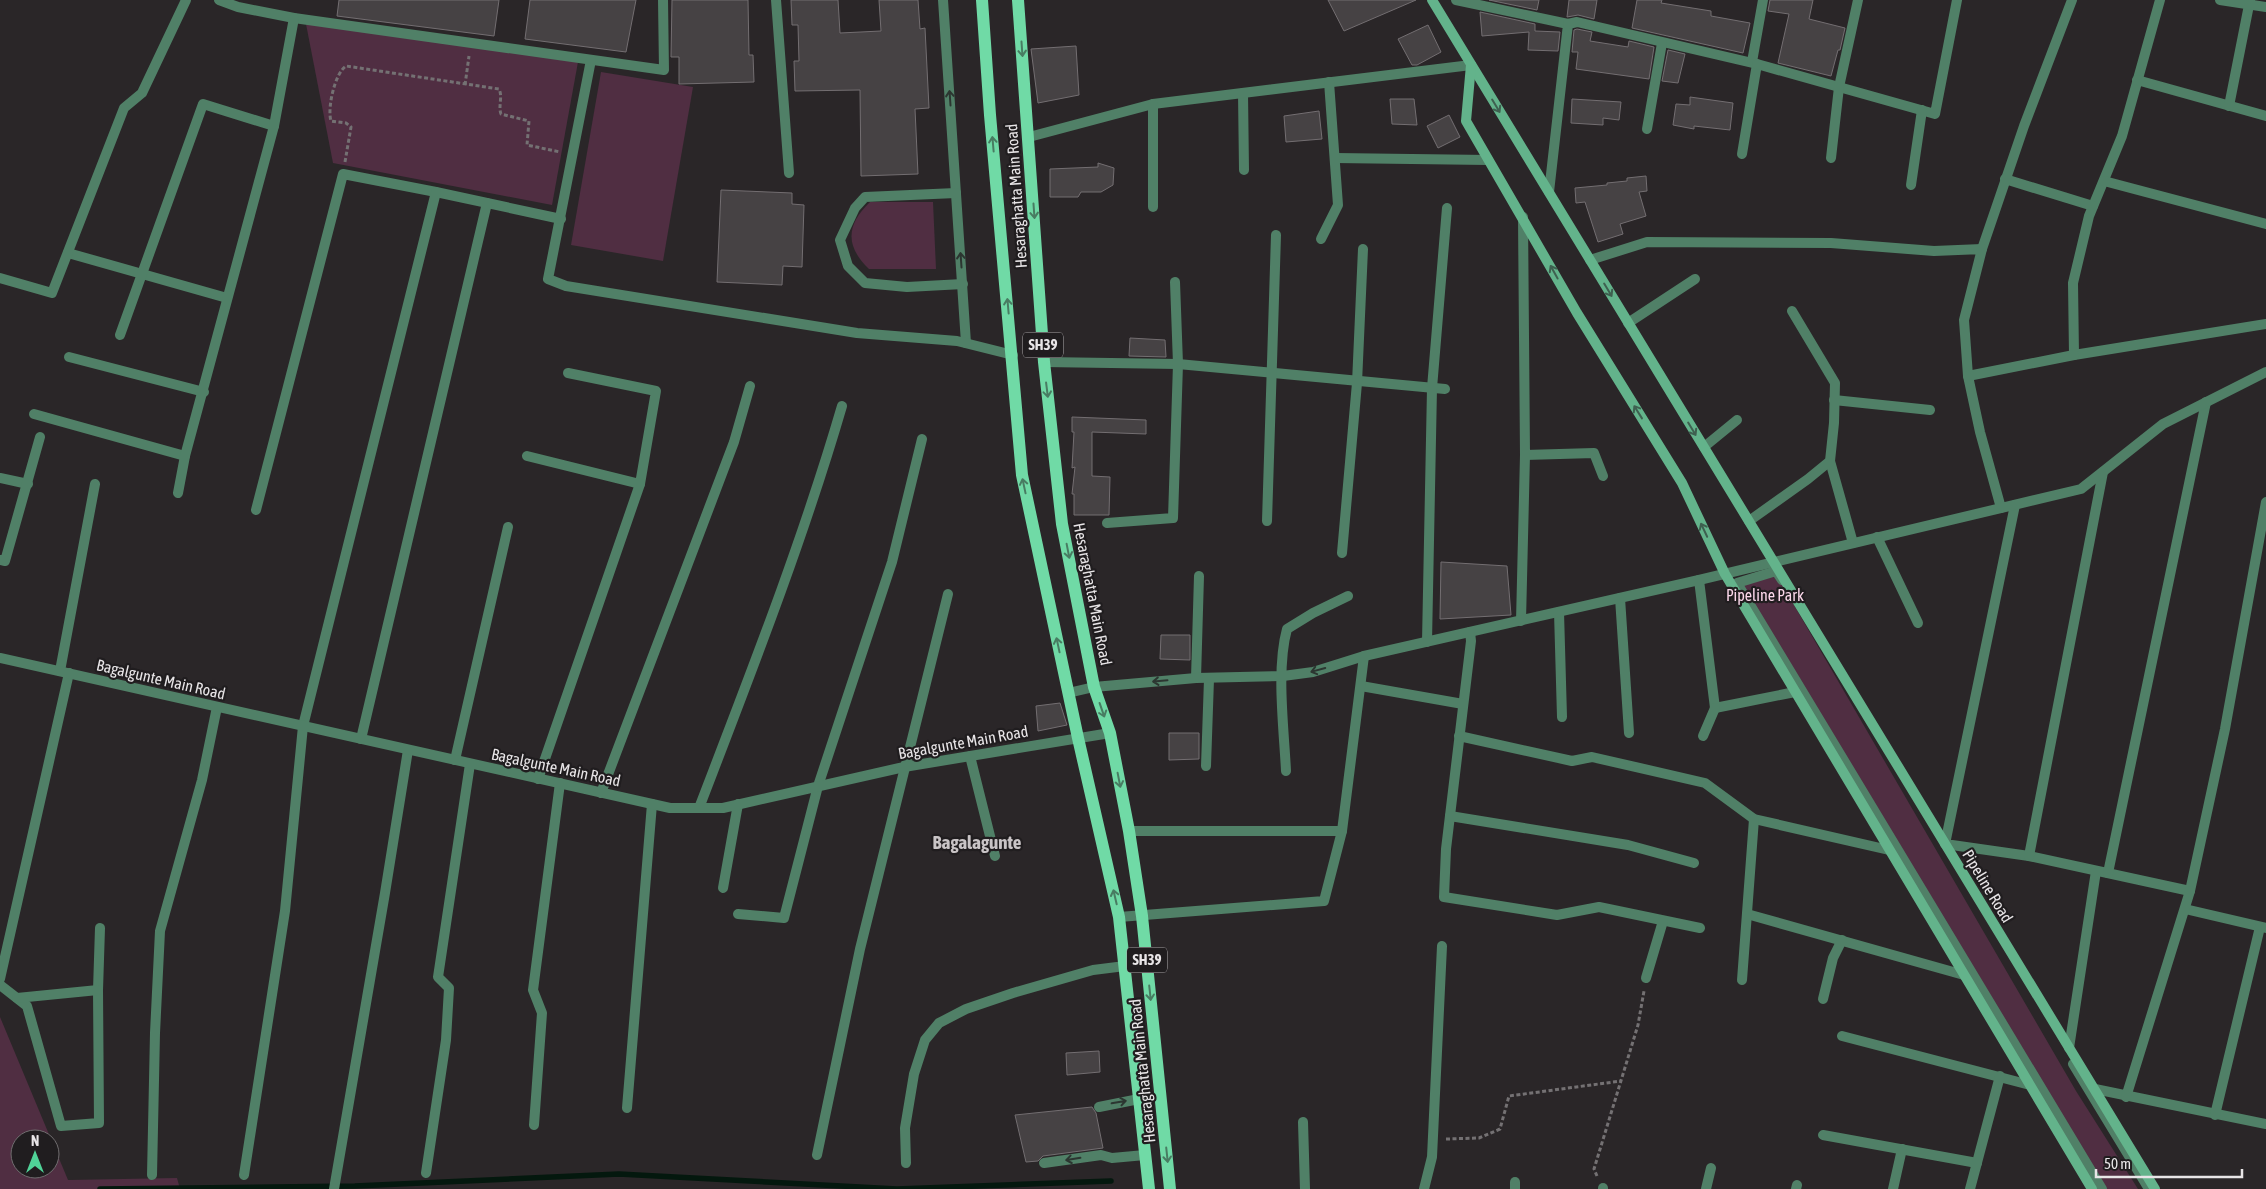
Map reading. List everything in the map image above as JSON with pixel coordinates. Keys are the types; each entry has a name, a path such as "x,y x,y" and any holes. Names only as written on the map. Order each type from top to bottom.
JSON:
{"main road":[{"name":"Hesaraghatta Main Road","path":"982,0 990,115 1013,355 1022,475 1068,693 1119,917 1148,1189"},
{"name":"Hesaraghatta Main Road","path":"1018,0 1044,362 1062,524 1094,687 1110,733 1129,831 1142,916 1170,1189"},
{"name":"Pipeline Road","path":"1432,0 2155,1189"},
{"path":"1471,65 1466,121 1523,216 1577,313 1682,483 1725,574 1750,617 2092,1189"}],"street":[{"path":"0,278 52,293 124,108 142,93 186,0"},
{"path":"219,0 294,18 664,70 663,0"},
{"path":"776,0 789,173"},
{"path":"944,0 966,343"},
{"path":"1456,0 1568,24 1576,22 1755,63 1935,114 1957,0"},
{"path":"1742,154 1763,0"},
{"path":"1831,158 1839,87 1858,0"},
{"path":"2001,508 1980,432 1968,376 1964,320 1982,249 2024,126 2072,0"},
{"path":"2074,355 2073,283 2093,206 2122,136 2160,0"},
{"path":"2220,0 2250,2 2266,7"},
{"path":"2229,106 2250,2"},
{"path":"178,493 185,456 204,392 227,298 274,126 294,18"},
{"path":"1548,192 1568,24"},
{"path":"1647,129 1662,43"},
{"path":"591,60 548,279 566,286 857,333 966,343 1013,355"},
{"path":"1029,137 1153,104 1471,65"},
{"path":"2138,80 2266,116"},
{"path":"1320,239 1338,205 1329,82"},
{"path":"1243,93 1244,170"},
{"path":"120,335 140,274 203,104 274,126"},
{"path":"1153,104 1153,207"},
{"path":"1911,185 1922,110"},
{"path":"1334,158 1488,160"},
{"path":"256,510 343,174 560,219"},
{"path":"2006,179 2093,206"},
{"path":"2104,181 2266,224"},
{"path":"244,1175 285,911 303,726 436,192"},
{"path":"956,194 865,197 855,208 840,240 848,266 864,283 907,287 963,284"},
{"path":"361,739 487,203"},
{"path":"1427,642 1432,388 1447,208"},
{"path":"1520,621 1525,455 1523,216"},
{"path":"1267,521 1270,374 1276,235"},
{"path":"1590,260 1647,242 1831,243 1934,251 1982,249"},
{"path":"1342,553 1357,383 1364,249"},
{"path":"68,253 227,298"},
{"path":"1628,323 1695,279"},
{"path":"1106,523 1173,518 1178,364 1175,282"},
{"path":"1792,311 1835,383 1830,461 1852,544"},
{"path":"1968,376 2074,355 2266,324"},
{"path":"68,357 204,392"},
{"path":"1044,362 1178,364 1357,383 1445,389"},
{"path":"1068,693 1094,687 1196,678 1283,676 1313,672 1364,656 1725,574 2082,489 2163,424 2266,372"},
{"path":"538,779 640,484 656,391 568,374"},
{"path":"601,793 734,442 750,386"},
{"path":"1834,400 1930,410"},
{"path":"2108,873 2206,402"},
{"path":"699,808 795,554 821,478 842,406"},
{"path":"34,414 185,456"},
{"path":"1704,448 1737,420"},
{"path":"0,560 5,561 40,437"},
{"path":"738,914 784,918 818,786 892,562 922,439"},
{"path":"1525,455 1594,453 1603,476"},
{"path":"527,456 640,484"},
{"path":"1748,521 1808,479 1830,461"},
{"path":"2029,856 2103,472"},
{"path":"0,478 28,484"},
{"path":"0,979 64,672 95,484"},
{"path":"2126,1097 2190,891 2225,729 2266,502"},
{"path":"2015,505 1945,844 2029,856 2190,891"},
{"path":"455,760 508,527"},
{"path":"1877,537 1918,623"},
{"path":"2102,1189 1737,583 1776,571 2148,1189"},
{"path":"1196,678 1199,576"},
{"path":"1699,580 1715,708 1703,736"},
{"path":"817,1155 860,949 948,594"},
{"path":"1286,772 1283,676 1284,642 1288,629 1313,613 1348,596"},
{"path":"1620,598 1629,733"},
{"path":"1559,612 1562,717"},
{"path":"1470,632 1446,849 1444,897 1557,915 1599,907 1700,928"},
{"path":"1119,917 1324,901 1342,831 1364,656"},
{"name":"Bagalgunte Main Road","path":"0,658 670,808 723,808 904,767 1110,733"},
{"path":"1206,766 1209,679"},
{"path":"1361,686 1463,704"},
{"path":"1715,708 1795,692"},
{"path":"152,1175 155,1033 160,931 202,780 217,707"},
{"path":"1460,736 1572,761 1592,757 1705,784 1754,819 1889,850"},
{"path":"334,1189 408,750"},
{"path":"970,756 995,856"},
{"path":"426,1173 446,1040 449,988 438,977 470,764"},
{"path":"534,1125 542,1013 533,990 560,784"},
{"path":"627,1108 652,804"},
{"path":"723,888 738,804"},
{"path":"1450,816 1628,846 1694,863"},
{"path":"1742,980 1754,819"},
{"path":"1129,831 1342,831"},
{"path":"2069,1048 2096,871"},
{"path":"2184,909 2263,928 2215,1115"},
{"path":"1747,914 1964,975"},
{"path":"1646,978 1663,921"},
{"path":"0,985 27,1006 61,1126 99,1123 98,990 100,928"},
{"path":"1823,999 1833,958 1842,940"},
{"path":"1424,1189 1432,1156 1442,946"},
{"path":"906,1163 905,1128 914,1074 925,1040 939,1023 966,1009 1013,993 1092,970 1125,966"},
{"path":"17,998 98,990"},
{"path":"1842,1036 2030,1085"},
{"path":"1970,1189 2000,1076"},
{"path":"2094,1089 2266,1124"},
{"path":"1099,1107 1139,1099"},
{"path":"1303,1122 1305,1189"},
{"path":"1823,1135 1977,1163"},
{"path":"1893,1189 1902,1149"},
{"path":"1044,1163 1101,1155 1112,1158 1145,1155"},
{"path":"1706,1189 1711,1168"}],"path":[{"path":"465,85 471,43"},
{"path":"343,174 351,127 346,123 331,121 329,115 340,70 346,66 499,89 501,93 499,109 501,114 529,122 527,145 573,154"},
{"path":"1603,1189 1594,1169 1638,1025 1646,978"},
{"path":"1433,1139 1479,1138 1500,1129 1509,1096 1621,1081"}],"green space":[{"path":"306,24 578,62 552,205 333,163"},
{"path":"601,72 693,87 663,261 571,245"},
{"path":"870,202 933,202 936,269 869,269 856,252 851,236 856,219"},
{"name":"Pipeline Park","path":"1773,569 2076,1091 2138,1189 2099,1189 1733,580"},
{"path":"0,1017 47,1129 10,1129 10,1179 60,1179 60,1161 68,1180 177,1178 180,1189 0,1189"}],"building":[{"path":"339,0 499,0 494,36 337,16"},
{"path":"530,0 636,0 626,52 525,39"},
{"path":"672,0 748,0 749,55 753,55 754,82 679,84 679,57 671,57"},
{"path":"791,0 838,0 840,33 881,31 879,0 918,0 920,29 925,28 929,108 915,109 918,174 861,176 860,90 795,91 794,61 799,61 798,25 792,25"},
{"path":"1328,0 1416,0 1344,31"},
{"path":"1489,0 1539,0 1537,10"},
{"path":"1569,0 1597,0 1594,19 1578,15 1567,17"},
{"path":"1637,0 1662,0 1661,3 1711,11 1711,16 1750,23 1743,53 1632,28"},
{"path":"1770,0 1813,0 1809,19 1845,28 1831,76 1778,63 1789,14 1768,11"},
{"path":"1480,12 1535,24 1535,31 1560,32 1558,51 1528,50 1529,32 1482,36"},
{"path":"1428,25 1441,52 1417,65 1412,65 1398,39"},
{"path":"1574,30 1592,32 1590,41 1628,47 1629,41 1654,47 1649,79 1576,69 1578,52 1572,52"},
{"path":"1076,46 1079,95 1038,103 1031,49"},
{"path":"1668,50 1685,54 1678,83 1662,81"},
{"path":"1690,97 1733,103 1730,130 1694,126 1694,129 1673,125 1676,104 1690,105"},
{"path":"1390,99 1414,99 1417,125 1392,124"},
{"path":"1572,99 1621,102 1619,120 1603,118 1603,125 1571,123"},
{"path":"1319,111 1322,139 1286,142 1284,116"},
{"path":"1449,115 1460,137 1438,148 1427,126"},
{"path":"1098,163 1114,168 1113,185 1101,192 1081,192 1078,197 1050,197 1050,169 1098,167"},
{"path":"1646,176 1647,191 1639,192 1646,216 1620,224 1623,234 1598,242 1585,202 1576,203 1575,188 1607,185 1607,183 1627,181 1627,178"},
{"path":"721,190 792,193 792,204 804,205 802,267 783,266 782,285 717,282"},
{"path":"1130,338 1165,340 1166,357 1129,356"},
{"path":"1072,417 1146,420 1146,434 1092,432 1092,476 1110,477 1109,515 1074,515 1074,494 1072,494 1075,467 1072,468 1074,432 1072,432"},
{"path":"1441,562 1507,566 1511,615 1440,619"},
{"path":"1161,635 1190,635 1190,660 1160,659"},
{"path":"1060,703 1067,725 1038,731 1036,706"},
{"path":"1169,733 1199,733 1199,759 1169,760"},
{"path":"1099,1051 1100,1072 1067,1075 1066,1053"},
{"path":"1092,1107 1096,1113 1103,1148 1043,1156 1038,1161 1026,1162 1015,1115"}],"waterway":[{"path":"100,1189 355,1186 619,1174 897,1189 1111,1181"}],"district":[{"name":"Bagalagunte","path":"977,842"}]}
